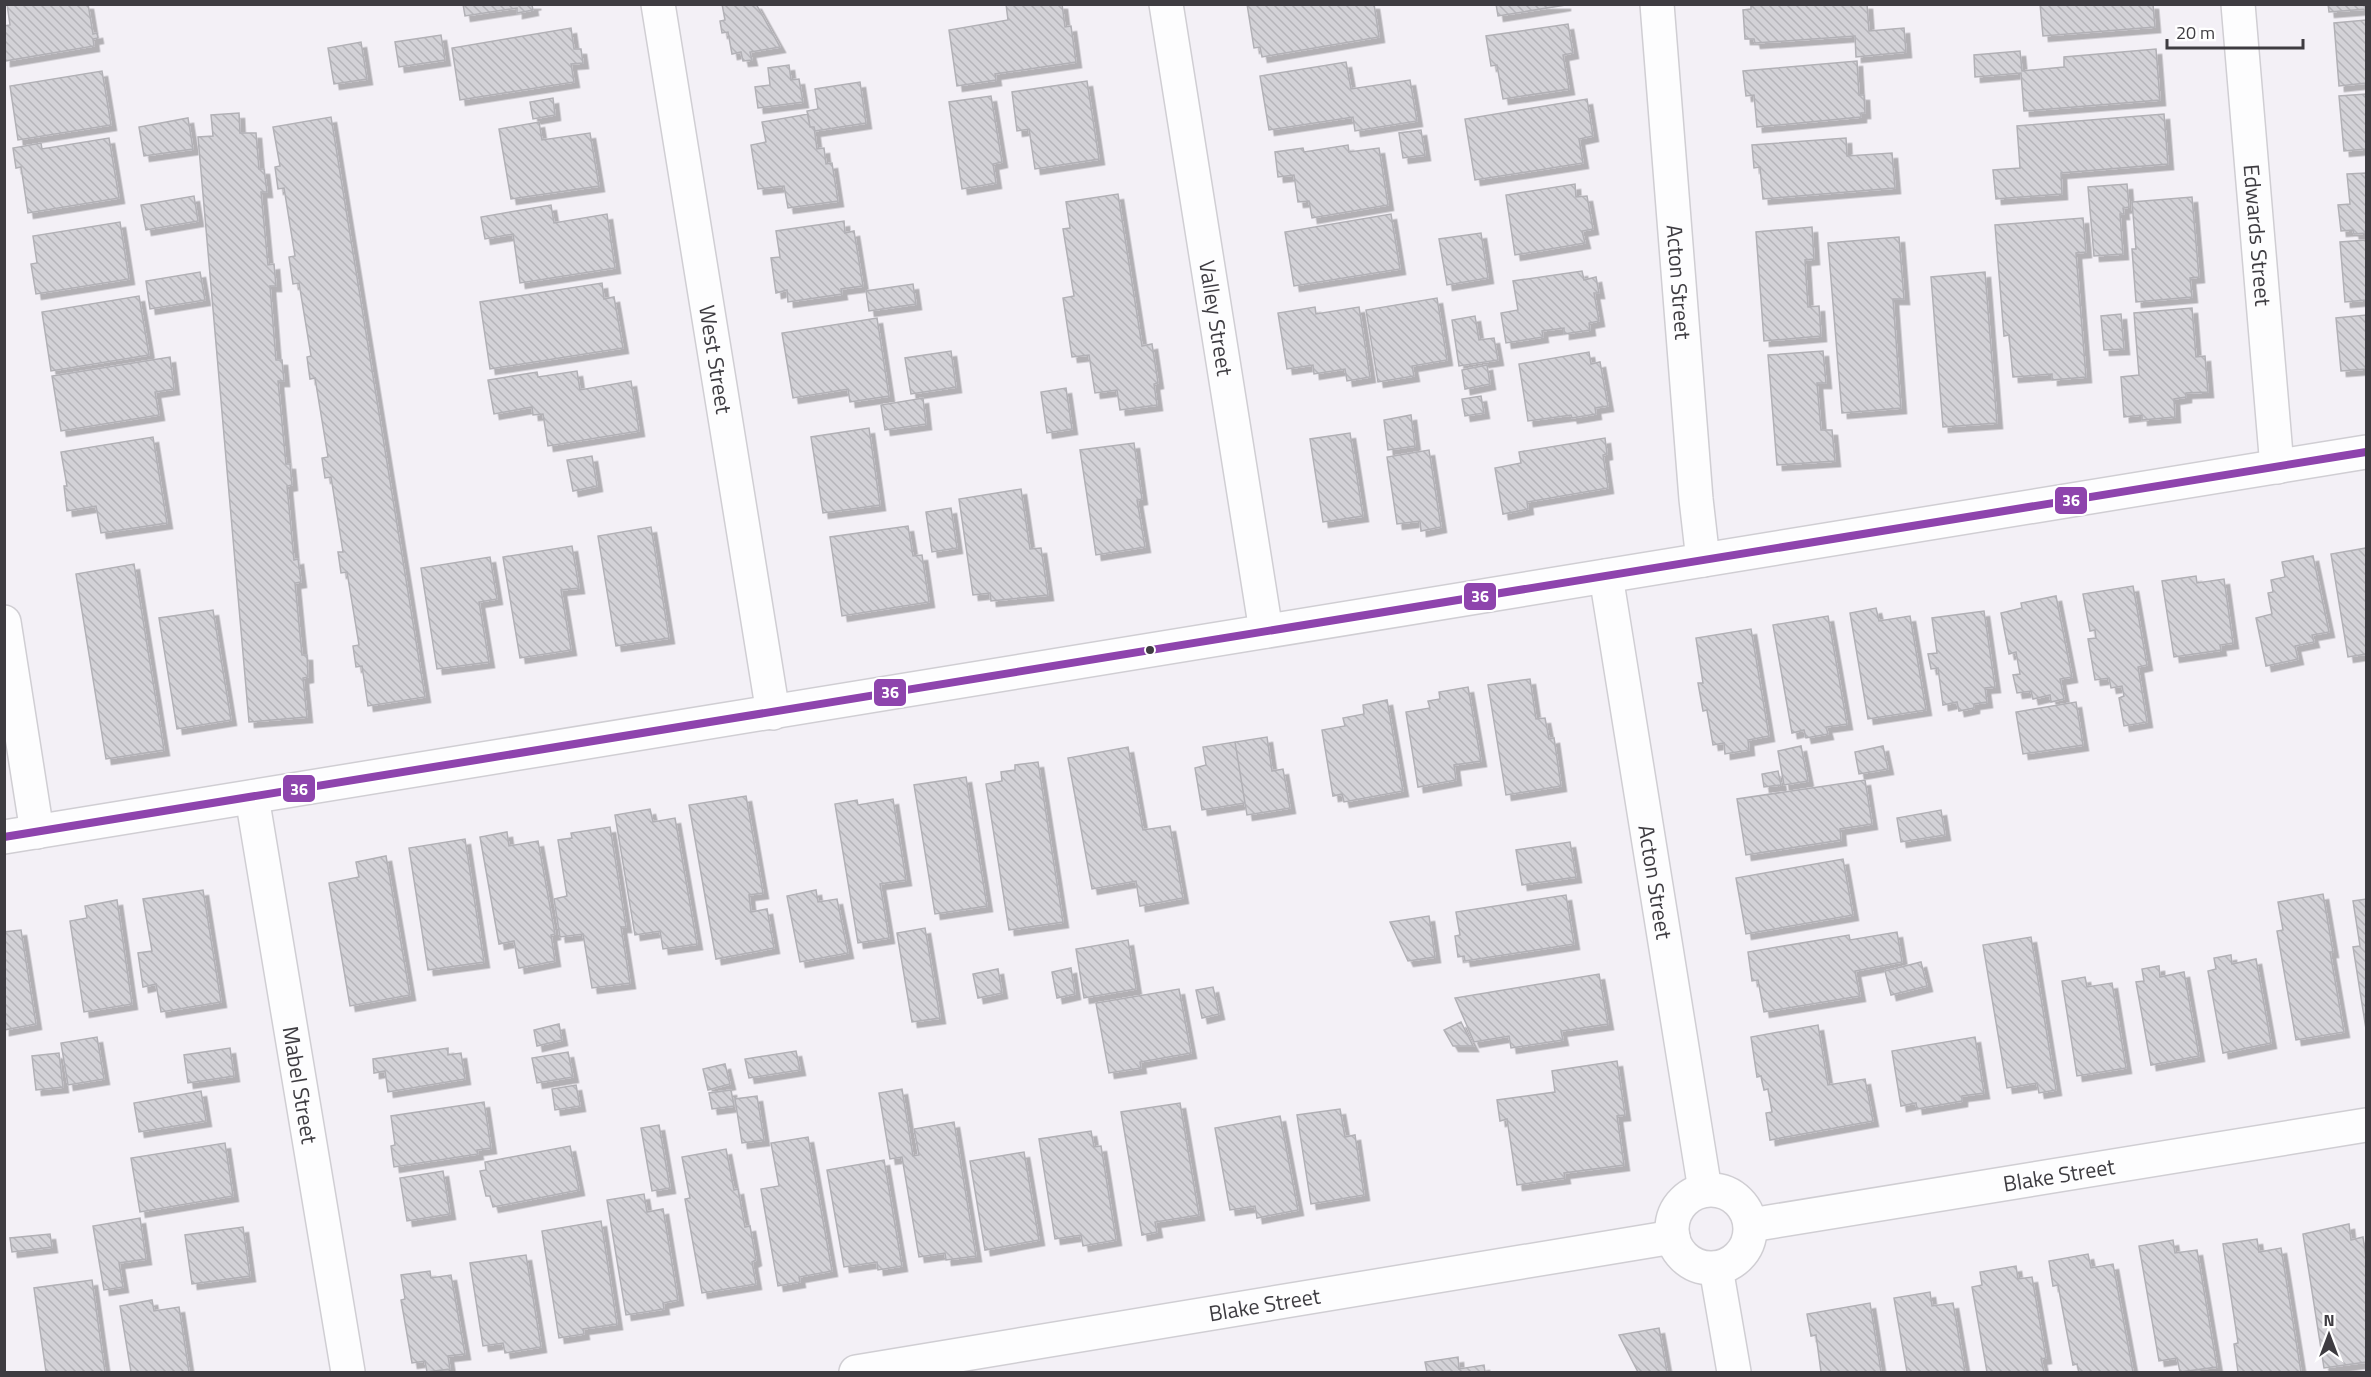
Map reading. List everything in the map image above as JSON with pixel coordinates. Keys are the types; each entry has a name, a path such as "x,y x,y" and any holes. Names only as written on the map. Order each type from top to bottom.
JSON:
{"street":[{"name":"West Street","path":"658,4 773,713"},
{"name":"Valley Street","path":"1166,4 1266,631"},
{"name":"Acton Street","path":"1657,4 1695,488 1703,560"},
{"name":"Edwards Street","path":"2238,4 2277,467"},
{"path":"4,837 2367,452"},
{"name":"Acton Street","path":"1606,576 1705,1190"},
{"path":"4,622 37,832"},
{"name":"Mabel Street","path":"252,797 348,1372"},
{"name":"Blake Street","path":"1751,1224 2367,1125"},
{"path":"1705,1190 1717,1190 1736,1199 1748,1215 1751,1224 1749,1240 1742,1254 1730,1264 1716,1268 1704,1268 1683,1258 1672,1237 1672,1224 1683,1201 1694,1193 1705,1190"},
{"name":"Blake Street","path":"856,1372 1672,1237"},
{"path":"1716,1268 1734,1372"}],"building":[{"path":"7,4 88,4 93,34 97,33 98,38 93,39 94,46 5,61 4,26 10,25"},
{"path":"463,4 536,4 532,5 533,10 517,13 517,8 465,16"},
{"path":"722,4 756,4 780,47 750,52 752,60 743,61 741,52 732,54 728,32 722,33 720,21 725,20"},
{"path":"1006,4 1062,4 1065,27 1071,26 1076,62 995,74 996,80 957,86 949,30 1008,20"},
{"path":"1247,4 1374,4 1379,37 1262,57 1260,47 1254,48"},
{"path":"1496,4 1565,4 1565,5 1498,16"},
{"path":"1751,4 1867,4 1869,31 1904,28 1906,52 1856,57 1855,36 1755,43 1754,39 1745,39 1743,10 1751,9"},
{"path":"2040,4 2153,4 2155,27 2043,36"},
{"path":"2328,4 2366,4 2366,9 2329,12"},
{"path":"2366,20 2366,83 2339,86 2334,23"},
{"path":"1568,24 1573,53 1563,55 1569,89 1503,99 1497,65 1491,66 1486,36"},
{"path":"571,28 574,49 581,49 583,63 571,64 574,82 460,100 452,48"},
{"path":"441,35 445,60 399,67 395,42"},
{"path":"361,42 367,79 334,84 328,48"},
{"path":"2156,49 2160,100 2024,111 2021,73 1975,77 1974,55 2020,51 2022,71 2064,67 2064,57"},
{"path":"1857,61 1859,95 1864,95 1865,113 1861,113 1861,117 1757,127 1754,95 1746,96 1743,71"},
{"path":"1346,62 1351,89 1410,80 1417,121 1355,131 1353,117 1269,130 1260,76"},
{"path":"789,65 791,80 799,79 803,102 758,108 755,87 770,85 768,68"},
{"path":"102,71 111,125 18,140 10,86"},
{"path":"1087,81 1099,159 1035,169 1029,129 1017,131 1012,92"},
{"path":"860,82 866,123 815,131 814,127 810,127 807,111 818,109 815,89"},
{"path":"2366,94 2366,149 2344,151 2339,96"},
{"path":"991,96 1002,162 993,164 996,183 962,189 949,102"},
{"path":"553,98 555,115 533,119 530,102"},
{"path":"1587,99 1593,136 1579,139 1583,163 1475,180 1465,119"},
{"path":"239,113 240,133 256,133 259,169 264,169 267,192 261,192 268,265 274,264 276,286 270,286 276,360 282,360 284,381 278,381 286,464 290,464 292,485 287,486 294,560 298,559 301,582 295,583 302,655 307,655 308,677 303,678 307,717 249,722 198,137 213,136 211,115"},
{"path":"808,114 810,127 814,127 817,149 824,148 826,164 832,163 838,201 788,208 784,186 758,189 751,145 766,142 762,122"},
{"path":"2164,114 2168,164 2061,173 2062,194 1996,199 1993,170 2020,168 2017,126"},
{"path":"331,117 425,697 368,706 362,666 356,667 353,646 359,645 347,572 341,573 338,552 343,552 331,477 325,478 322,458 328,457 315,378 310,379 307,357 311,356 299,283 293,284 289,257 295,256 284,188 278,189 275,167 280,166 273,127"},
{"path":"188,118 193,149 144,156 139,127"},
{"path":"539,122 542,140 590,133 599,186 511,199 499,129"},
{"path":"1421,130 1425,155 1403,158 1399,133"},
{"path":"109,138 119,198 28,213 21,167 16,168 13,148 41,143 42,149"},
{"path":"1846,138 1847,156 1892,153 1895,188 1763,199 1760,167 1754,168 1752,145"},
{"path":"1348,145 1349,152 1379,148 1388,205 1312,218 1309,201 1298,202 1294,175 1278,177 1275,152 1303,148 1304,152"},
{"path":"2366,173 2366,233 2354,234 2353,230 2341,231 2338,205 2350,204 2347,174"},
{"path":"1575,184 1576,197 1587,196 1593,229 1582,231 1585,243 1515,255 1506,195"},
{"path":"2127,184 2129,207 2123,208 2124,214 2120,214 2123,254 2094,256 2088,187"},
{"path":"1118,194 1142,346 1152,344 1158,383 1154,384 1157,405 1120,410 1117,390 1095,393 1089,355 1072,357 1063,298 1074,296 1063,229 1070,228 1066,202"},
{"path":"194,196 198,221 146,230 141,205"},
{"path":"2192,197 2199,277 2190,278 2192,297 2136,302 2132,249 2136,249 2132,202"},
{"path":"551,205 554,223 607,214 615,268 520,283 513,234 485,239 481,217"},
{"path":"1391,214 1400,269 1294,286 1285,232"},
{"path":"2083,218 2086,252 2076,253 2086,377 2052,380 2052,374 2013,377 2009,335 2004,336 1995,225"},
{"path":"844,221 845,233 854,231 863,286 841,289 842,294 788,302 787,290 776,293 771,258 780,257 776,231"},
{"path":"120,222 129,279 36,294 31,264 37,263 33,236"},
{"path":"1812,227 1814,259 1805,260 1808,307 1819,306 1821,336 1764,341 1756,232"},
{"path":"1481,233 1488,278 1447,285 1439,239"},
{"path":"1899,237 1904,299 1893,299 1901,408 1842,413 1828,243"},
{"path":"2366,240 2366,300 2345,302 2340,242"},
{"path":"1582,271 1584,280 1596,277 1599,293 1594,293 1599,321 1589,323 1590,330 1564,334 1564,328 1542,331 1543,337 1506,343 1501,313 1518,310 1513,281"},
{"path":"200,272 205,300 150,309 146,281"},
{"path":"1985,272 1997,423 1943,427 1931,277"},
{"path":"602,283 604,299 614,297 623,348 490,369 480,302"},
{"path":"913,284 916,304 869,311 866,291"},
{"path":"139,296 149,355 51,371 42,312"},
{"path":"1437,298 1447,360 1412,366 1414,376 1378,382 1366,310"},
{"path":"1315,307 1316,314 1359,307 1370,377 1347,381 1345,369 1314,374 1313,365 1287,369 1278,313"},
{"path":"2192,308 2196,357 2205,356 2208,392 2186,393 2186,397 2174,399 2175,417 2142,420 2142,415 2124,417 2121,377 2139,375 2134,313"},
{"path":"2121,314 2124,349 2104,350 2101,316"},
{"path":"2366,315 2366,369 2341,371 2336,318"},
{"path":"1475,316 1479,340 1494,338 1498,360 1459,366 1452,320"},
{"path":"877,318 889,396 850,402 848,389 793,398 782,333"},
{"path":"951,351 956,387 911,394 905,358"},
{"path":"1823,351 1826,383 1817,383 1821,430 1832,430 1835,461 1777,465 1768,355"},
{"path":"1589,352 1591,364 1600,362 1608,406 1595,408 1596,414 1528,421 1519,364"},
{"path":"170,357 174,389 155,392 159,415 61,431 52,376"},
{"path":"1487,365 1490,384 1465,389 1462,370"},
{"path":"577,371 580,390 631,381 639,431 548,446 543,414 533,415 532,407 494,414 488,380 537,372 538,377"},
{"path":"1066,388 1072,429 1047,433 1041,392"},
{"path":"1481,396 1484,413 1465,416 1462,399"},
{"path":"923,398 926,424 885,430 881,405"},
{"path":"1411,415 1415,446 1388,450 1384,420"},
{"path":"869,428 880,505 823,513 811,437"},
{"path":"1350,433 1363,516 1323,522 1310,439"},
{"path":"153,437 167,523 101,533 96,506 67,511 64,486 67,486 61,452"},
{"path":"1605,438 1607,454 1603,455 1608,488 1527,502 1528,509 1503,514 1495,468 1521,463 1519,452"},
{"path":"1134,443 1142,499 1137,500 1145,547 1096,555 1080,450"},
{"path":"1429,450 1441,527 1421,531 1420,521 1397,524 1387,457"},
{"path":"592,456 597,486 573,491 567,460"},
{"path":"1021,489 1030,549 1041,548 1048,595 991,601 990,593 973,595 959,499"},
{"path":"951,508 957,548 932,552 926,512"},
{"path":"908,526 913,556 922,555 929,602 842,616 830,537"},
{"path":"651,527 669,638 616,646 598,536"},
{"path":"572,546 579,588 561,590 571,650 520,658 503,557"},
{"path":"2366,548 2366,654 2348,657 2331,554"},
{"path":"2313,556 2329,632 2312,635 2314,642 2295,646 2298,659 2266,666 2256,618 2272,614 2268,593 2273,592 2271,580 2285,577 2282,562"},
{"path":"490,557 497,599 479,602 489,662 437,669 421,568"},
{"path":"134,564 164,750 106,759 76,574"},
{"path":"2196,576 2197,583 2224,579 2233,643 2220,645 2221,650 2174,657 2162,581"},
{"path":"2133,586 2147,665 2138,667 2147,722 2124,726 2119,698 2124,696 2122,686 2111,688 2109,678 2095,680 2088,639 2096,638 2095,630 2090,631 2083,594"},
{"path":"2056,596 2072,677 2060,679 2064,699 2051,702 2050,695 2033,699 2031,691 2017,693 2013,675 2020,674 2016,652 2009,654 2001,613 2022,608 2021,603"},
{"path":"1876,608 1879,621 1910,616 1926,710 1868,719 1850,613"},
{"path":"213,610 231,720 177,729 159,618"},
{"path":"1984,611 1995,687 1985,688 1987,702 1974,704 1974,708 1959,711 1957,702 1943,705 1938,668 1931,669 1928,654 1937,653 1932,618"},
{"path":"1828,616 1847,724 1826,727 1828,734 1806,738 1804,730 1792,733 1773,625"},
{"path":"1751,629 1769,736 1748,740 1749,750 1725,754 1724,743 1713,745 1707,710 1703,711 1698,683 1703,683 1696,638"},
{"path":"1530,679 1536,719 1545,718 1549,739 1554,738 1561,786 1506,795 1488,685"},
{"path":"1468,687 1481,761 1454,765 1456,780 1418,787 1406,712 1430,708 1428,701 1440,699 1439,692"},
{"path":"1387,700 1403,791 1344,802 1342,794 1333,796 1322,730 1345,726 1343,718 1364,714 1363,705"},
{"path":"2076,702 2083,745 2023,754 2016,712"},
{"path":"1267,737 1272,771 1283,769 1290,808 1247,815 1235,742"},
{"path":"1235,742 1245,803 1202,810 1195,768 1206,765 1203,747"},
{"path":"1801,746 1808,781 1784,785 1778,751"},
{"path":"1883,746 1888,769 1859,774 1855,752"},
{"path":"1128,747 1143,830 1170,826 1183,898 1140,906 1136,881 1092,889 1068,758"},
{"path":"1038,762 1063,922 1009,930 986,784 1002,781 1001,772 1015,770 1015,765"},
{"path":"1778,771 1781,785 1764,787 1762,774"},
{"path":"966,777 987,906 935,914 914,785"},
{"path":"1865,780 1872,824 1840,829 1841,840 1746,855 1737,799"},
{"path":"746,796 763,893 749,895 751,912 767,909 774,948 716,959 689,805"},
{"path":"893,799 906,880 880,884 889,938 858,943 835,804 857,800 858,805"},
{"path":"650,809 653,822 675,818 697,944 663,949 660,931 635,935 615,815"},
{"path":"1941,810 1945,835 1901,842 1897,818"},
{"path":"610,827 626,927 621,927 630,983 592,988 583,934 560,937 554,899 567,896 558,840 572,838 571,833"},
{"path":"507,832 509,846 538,841 555,934 551,935 555,961 519,968 514,941 499,944 480,837"},
{"path":"465,839 484,962 428,970 409,848"},
{"path":"1570,842 1576,877 1522,885 1516,850"},
{"path":"386,856 410,995 350,1006 329,883 359,877 356,862"},
{"path":"1843,859 1853,915 1746,934 1736,878"},
{"path":"203,890 221,1002 161,1012 156,984 143,987 138,953 152,951 143,899"},
{"path":"816,890 818,902 837,899 848,953 800,962 787,896"},
{"path":"2323,894 2333,952 2330,952 2344,1032 2296,1040 2277,931 2283,930 2278,902"},
{"path":"1566,895 1574,944 1465,961 1464,956 1458,957 1455,936 1460,935 1456,912"},
{"path":"2366,899 2366,1029 2353,947 2360,946 2353,901"},
{"path":"117,900 132,1004 84,1012 70,921 87,918 85,906"},
{"path":"1429,916 1435,957 1408,961 1390,922"},
{"path":"925,928 940,1018 912,1022 897,933"},
{"path":"21,930 36,1024 4,1030 4,932"},
{"path":"1897,932 1902,962 1855,971 1860,996 1764,1012 1758,980 1752,981 1748,952 1849,935 1850,940"},
{"path":"2031,937 2056,1090 2039,1093 2037,1083 2007,1088 1983,945"},
{"path":"1128,940 1136,989 1084,998 1076,949"},
{"path":"2231,955 2232,964 2256,959 2271,1043 2223,1053 2208,971 2216,969 2214,958"},
{"path":"1921,962 1927,986 1891,995 1885,971"},
{"path":"2159,966 2160,977 2184,972 2199,1056 2151,1065 2136,982 2144,981 2142,969"},
{"path":"1071,968 1075,994 1057,998 1052,972"},
{"path":"998,969 1002,993 978,998 973,974"},
{"path":"1599,974 1608,1024 1561,1031 1563,1040 1511,1048 1509,1036 1474,1042 1455,998"},
{"path":"2085,977 2087,987 2112,983 2126,1068 2077,1076 2062,981"},
{"path":"1213,987 1219,1014 1202,1018 1196,990"},
{"path":"1179,989 1191,1053 1140,1062 1141,1068 1109,1073 1096,1003"},
{"path":"1461,1022 1473,1046 1453,1046 1444,1030"},
{"path":"559,1024 562,1040 537,1046 534,1030"},
{"path":"1818,1025 1828,1085 1865,1079 1873,1121 1770,1140 1766,1113 1772,1112 1768,1089 1764,1090 1761,1076 1757,1077 1751,1037"},
{"path":"97,1037 104,1079 68,1085 61,1043"},
{"path":"1975,1037 1984,1093 1962,1096 1962,1101 1917,1109 1916,1103 1901,1106 1892,1051"},
{"path":"230,1048 234,1076 188,1083 184,1055"},
{"path":"448,1048 448,1055 461,1053 465,1079 388,1092 385,1071 374,1073 373,1059"},
{"path":"796,1051 800,1070 749,1078 745,1059"},
{"path":"568,1052 573,1077 537,1083 532,1058"},
{"path":"59,1053 63,1087 36,1090 32,1056"},
{"path":"1617,1061 1625,1115 1617,1116 1624,1165 1564,1173 1565,1178 1517,1185 1507,1119 1500,1121 1497,1100 1555,1092 1552,1071"},
{"path":"725,1064 730,1084 708,1090 703,1069"},
{"path":"576,1085 580,1106 555,1110 552,1089"},
{"path":"902,1089 913,1156 919,1155 914,1129 954,1122 976,1256 946,1260 945,1253 919,1257 902,1157 890,1159 879,1093"},
{"path":"731,1090 734,1106 712,1109 709,1093"},
{"path":"201,1091 206,1121 139,1132 134,1103"},
{"path":"757,1096 764,1140 742,1143 735,1099"},
{"path":"484,1102 491,1148 477,1150 478,1154 394,1167 391,1146 395,1145 391,1116"},
{"path":"1180,1103 1199,1215 1155,1222 1157,1232 1142,1235 1121,1112"},
{"path":"1340,1109 1345,1137 1355,1135 1364,1195 1311,1204 1297,1115"},
{"path":"1280,1116 1298,1210 1257,1218 1255,1206 1230,1210 1215,1128"},
{"path":"659,1125 670,1188 652,1191 641,1128"},
{"path":"1091,1131 1094,1147 1101,1146 1116,1240 1083,1246 1081,1235 1055,1239 1039,1139"},
{"path":"808,1137 832,1271 799,1277 800,1282 778,1286 761,1189 779,1186 771,1143"},
{"path":"225,1143 233,1196 140,1212 131,1158"},
{"path":"570,1146 579,1190 493,1207 490,1196 486,1196 480,1171 486,1170 485,1162"},
{"path":"726,1149 734,1190 738,1189 745,1227 750,1226 756,1260 752,1262 756,1284 702,1293 685,1199 690,1198 682,1157"},
{"path":"1024,1152 1039,1240 985,1250 970,1161"},
{"path":"884,1160 902,1266 878,1270 877,1262 844,1267 827,1170"},
{"path":"443,1171 450,1214 407,1221 400,1178"},
{"path":"644,1194 647,1212 663,1209 678,1300 663,1303 664,1309 626,1315 607,1200"},
{"path":"140,1218 146,1259 119,1263 123,1287 104,1290 93,1226"},
{"path":"601,1221 617,1324 583,1329 584,1334 559,1338 542,1231"},
{"path":"2349,1224 2351,1240 2363,1237 2366,1257 2366,1362 2324,1368 2303,1234"},
{"path":"243,1227 250,1276 192,1284 185,1235"},
{"path":"50,1234 52,1247 12,1252 10,1238"},
{"path":"2257,1239 2259,1252 2281,1248 2301,1372 2238,1372 2234,1344 2238,1343 2223,1244"},
{"path":"2173,1240 2175,1253 2197,1250 2217,1367 2180,1372 2177,1358 2159,1361 2139,1246"},
{"path":"2088,1254 2091,1268 2113,1264 2133,1372 2079,1372 2077,1364 2073,1365 2058,1285 2053,1286 2049,1261"},
{"path":"526,1255 541,1347 505,1353 503,1343 483,1346 470,1263"},
{"path":"2016,1266 2018,1279 2032,1277 2046,1358 2041,1359 2044,1372 1987,1372 1972,1287 1982,1285 1980,1272"},
{"path":"430,1271 431,1278 451,1275 465,1354 448,1356 450,1369 427,1372 425,1361 412,1363 401,1300 405,1299 401,1275"},
{"path":"92,1280 105,1372 46,1372 34,1288"},
{"path":"1930,1292 1932,1306 1953,1303 1965,1372 1907,1372 1894,1298"},
{"path":"152,1300 154,1311 179,1307 189,1372 131,1372 120,1306"},
{"path":"1870,1303 1881,1372 1821,1372 1816,1335 1811,1336 1807,1314"},
{"path":"1659,1328 1667,1372 1638,1372 1619,1335"},
{"path":"1458,1357 1459,1369 1484,1365 1485,1372 1427,1372 1425,1362"}],"transit line":[{"name":"36","path":"4,837 2366,452"}]}
